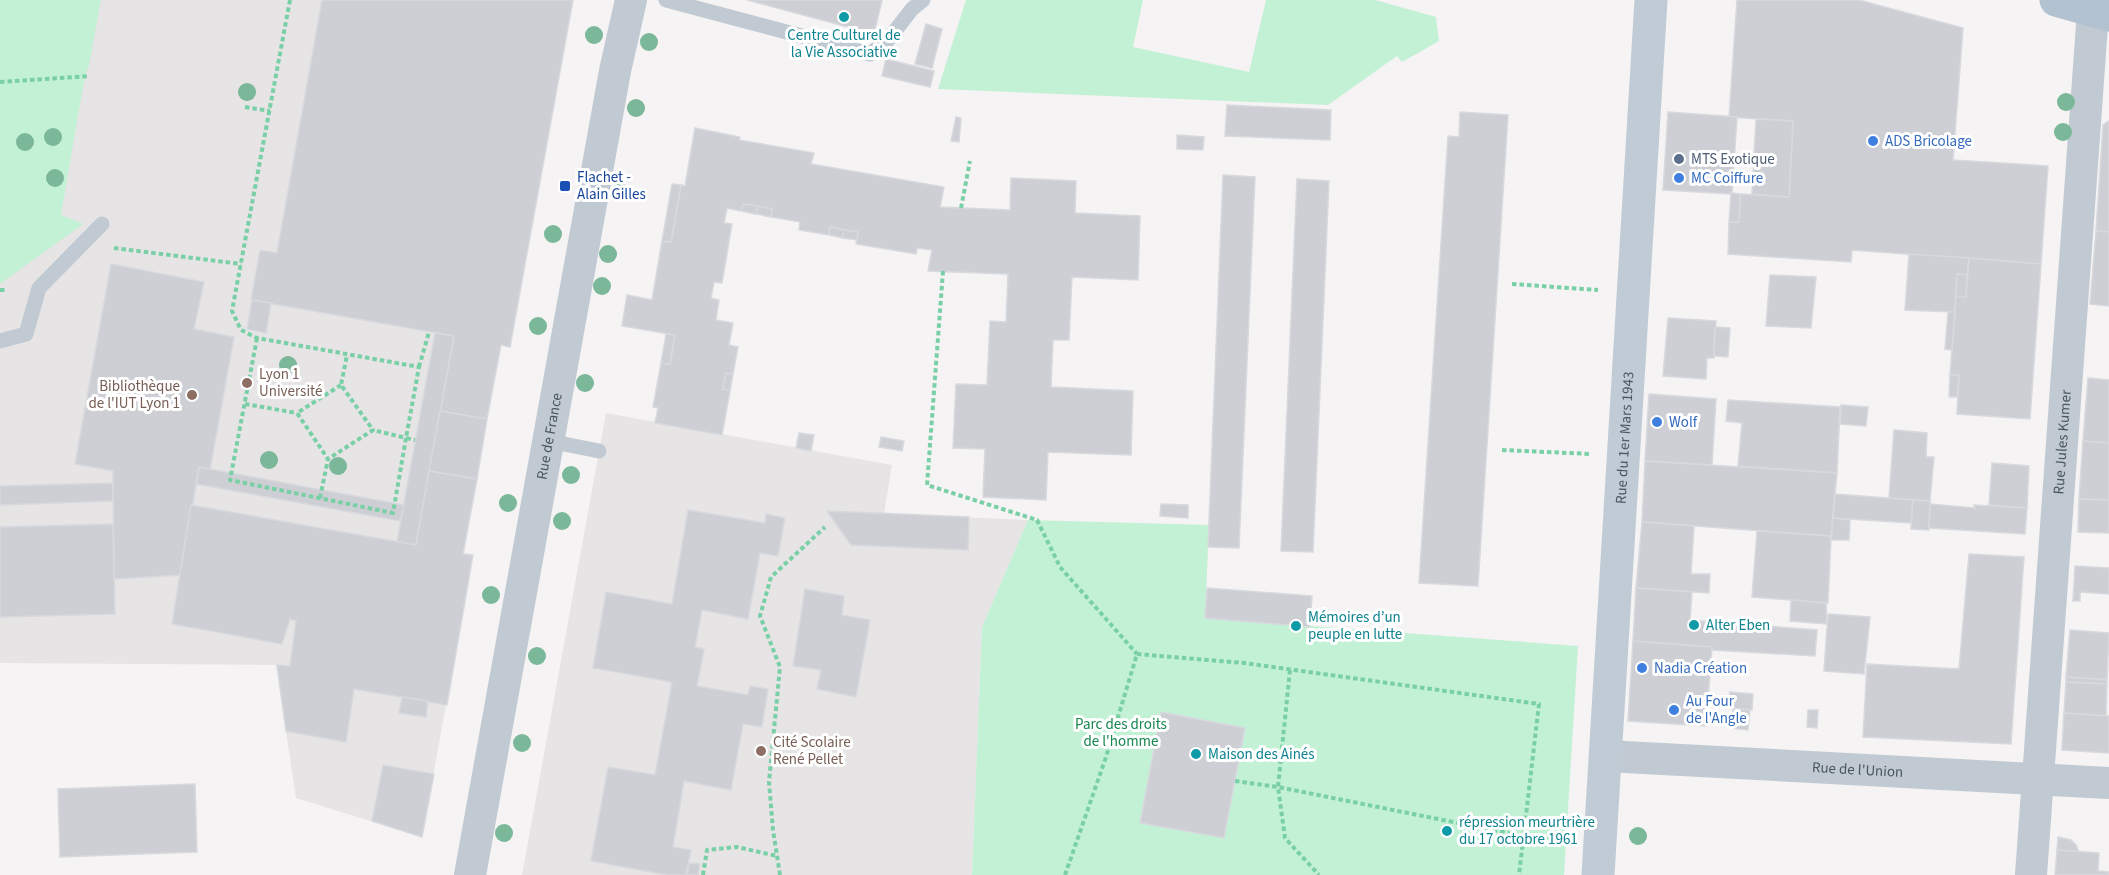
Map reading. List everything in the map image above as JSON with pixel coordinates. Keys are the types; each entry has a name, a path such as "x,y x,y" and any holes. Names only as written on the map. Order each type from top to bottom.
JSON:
{"main road":[{"path":"2056,0 2101,13"}],"street":[{"name":"Rue de France","path":"470,875 615,71 631,0"},
{"name":"Rue du 1er Mars 1943","path":"1598,875 1651,0"},
{"name":"Rue Jules Kumer","path":"2031,875 2101,13"},
{"name":"Rue de l'Union","path":"1606,756 2109,783"}],"lane":[{"path":"666,0 870,54 888,40 912,9 923,0"},
{"path":"0,341 26,334 39,288 102,224"},
{"path":"549,441 598,451"}],"path":[{"path":"291,0 232,311 241,330 257,338 419,367"},
{"path":"0,82 89,76"},
{"path":"245,107 270,111"},
{"path":"961,208 970,161"},
{"path":"114,248 241,264"},
{"path":"943,271 927,486 1037,520 1060,567 1137,654 1244,663 1539,704 1519,875"},
{"path":"1512,284 1633,292"},
{"path":"0,290 6,290"},
{"path":"257,338 230,480 393,513 419,367 429,332"},
{"path":"245,404 297,413 341,385 347,355"},
{"path":"341,385 373,430 415,440"},
{"path":"297,413 328,459 320,498"},
{"path":"328,459 373,430"},
{"path":"1502,450 1623,455"},
{"path":"780,875 773,830 770,782 780,667 760,616 771,577 825,527"},
{"path":"1065,875 1106,757 1137,654"},
{"path":"1290,670 1278,787 1285,838 1319,875"},
{"path":"1235,781 1278,787 1523,836 1567,840 1602,801"},
{"path":"703,875 707,850 737,847 777,856"}],"shaded area":[{"name":"Lyon 1 Université","path":"0,0 573,0 510,347 501,345 481,451 464,553 473,556 422,837 296,798 276,665 0,663"},
{"name":"Cité Scolaire René Pellet","path":"606,413 892,465 884,514 1028,520 982,627 972,875 522,875"}],"green space":[{"path":"0,0 101,0 89,65 85,75 61,215 83,224 0,284"},
{"path":"966,0 1143,0 1133,47 1249,72 1266,0 1375,0 1436,17 1439,41 1402,62 1397,56 1328,105 938,89"},
{"name":"Parc des droits de l'homme","path":"1028,520 1209,525 1205,618 1578,646 1564,875 972,875 982,627"}],"building":[{"path":"322,0 573,0 510,347 501,345 487,419 440,411 454,336 251,300 260,250 277,253"},
{"name":"Centre Culturel de la Vie Associative","path":"747,0 882,0 874,34"},
{"name":"ADS Bricolage","path":"1737,0 1859,0 1963,28 1953,160 2048,166 2041,264 1852,250 1851,262 1728,254 1729,222 1739,222 1740,194 1789,197 1793,121 1729,117"},
{"path":"926,24 942,29 932,68 915,64"},
{"path":"886,59 934,71 930,87 882,76"},
{"path":"1227,105 1331,110 1330,140 1225,136"},
{"path":"1460,112 1508,115 1478,586 1419,583 1448,136 1459,137"},
{"path":"1668,112 1737,117 1732,194 1663,190"},
{"path":"956,117 961,118 959,142 951,141"},
{"path":"1756,119 1793,121 1789,197 1752,194"},
{"path":"2109,121 2109,232 2096,231 2103,125"},
{"path":"695,128 740,137 739,140 814,153 811,164 944,187 940,207 1010,210 1011,178 1076,181 1075,213 1140,216 1138,280 1072,277 1069,340 1053,340 1051,387 1133,391 1131,455 1048,452 1046,500 983,497 985,449 953,448 956,384 987,385 990,321 1006,322 1008,274 928,271 932,250 917,248 916,254 856,244 858,232 830,227 829,235 799,230 800,222 771,217 772,209 743,204 741,211 727,208 724,223 732,224 722,283 714,282 711,298 719,300 716,320 733,323 729,345 738,347 733,374 726,373 723,389 730,391 722,435 655,423 658,408 653,407 661,363 670,364 675,335 622,326 627,295 652,300 662,241 671,242 681,185 685,186"},
{"path":"1177,135 1204,137 1203,150 1177,149"},
{"path":"1223,175 1255,177 1239,548 1208,547"},
{"path":"1297,179 1329,181 1313,552 1281,551"},
{"path":"672,184 681,185 671,242 662,241"},
{"path":"1731,193 1740,194 1739,222 1729,222"},
{"path":"743,204 758,206 756,214 741,211"},
{"path":"758,206 772,209 771,217 756,214"},
{"path":"830,227 844,230 843,238 829,235"},
{"path":"844,230 858,232 857,240 843,238"},
{"path":"2096,231 2109,232 2109,306 2090,304"},
{"path":"1909,254 1969,258 1967,275 1957,274 1955,312 1905,310"},
{"path":"1969,258 2041,264 2030,419 1957,414 1959,375 1950,375 1956,296 1966,297"},
{"path":"111,264 204,282 194,329 234,337 210,470 199,467 181,575 114,579 113,471 75,464"},
{"path":"1957,274 1967,275 1966,297 1956,296"},
{"path":"1770,275 1816,277 1811,328 1766,326"},
{"path":"252,300 271,303 266,333 247,329"},
{"path":"1948,312 1955,312 1952,350 1945,349"},
{"path":"1668,318 1716,321 1714,358 1707,358 1706,379 1663,376"},
{"path":"1715,327 1730,328 1728,357 1714,356"},
{"path":"435,333 454,336 416,545 397,542"},
{"path":"666,334 675,335 670,364 661,363"},
{"path":"726,373 733,374 730,391 723,389"},
{"path":"1950,375 1959,375 1957,397 1949,397"},
{"path":"2088,378 2109,380 2109,443 2083,441"},
{"path":"1649,394 1716,399 1712,465 1645,461"},
{"path":"1728,400 1840,407 1837,473 1738,466 1742,423 1726,421"},
{"path":"1841,405 1868,407 1866,426 1840,424"},
{"path":"440,411 487,419 477,479 429,471"},
{"path":"1894,430 1927,433 1926,457 1934,457 1930,501 1889,498"},
{"path":"799,433 814,435 811,451 796,448"},
{"path":"881,437 904,441 902,451 879,447"},
{"path":"2083,441 2109,443 2109,500 2079,499"},
{"path":"1645,461 1837,473 1831,536 1642,522"},
{"path":"1992,463 2029,466 2027,508 1989,505"},
{"path":"199,467 404,505 400,521 196,484"},
{"path":"429,471 477,479 463,554 473,555 447,705 354,689 346,742 286,731 277,665 290,666 296,621 290,619 282,644 172,624 191,505 416,545"},
{"path":"113,483 113,501 0,505 0,486"},
{"path":"1835,494 1913,500 1911,523 1833,518"},
{"path":"2079,499 2109,500 2109,533 2078,532"},
{"path":"1913,500 1930,501 1929,530 1911,529"},
{"path":"1161,504 1188,505 1188,518 1160,516"},
{"path":"1930,504 1975,508 1974,505 2027,508 2025,534 1929,528"},
{"path":"688,510 765,523 766,514 785,518 778,556 760,553 748,619 702,610 695,647 704,649 697,686 748,695 750,686 768,689 762,727 743,724 731,790 684,781 673,847 691,850 686,875 667,875 591,861 608,767 655,775 672,682 593,668 606,592 672,604"},
{"path":"827,511 969,517 968,550 851,545"},
{"path":"1833,518 1850,520 1849,540 1831,540"},
{"path":"1642,522 1694,526 1691,574 1710,574 1709,593 1636,588"},
{"path":"113,524 115,614 0,617 0,527"},
{"path":"1757,531 1831,536 1828,603 1752,597"},
{"path":"1969,554 2024,557 2011,744 1863,737 1867,664 1959,669"},
{"path":"2075,566 2109,568 2109,594 2080,592 2080,601 2073,601"},
{"path":"1207,588 1312,596 1310,627 1205,618"},
{"name":"Alter Eben","path":"1636,588 1692,592 1690,620 1817,630 1815,656 1712,650 1712,647 1633,641"},
{"path":"805,589 844,596 842,615 870,620 856,697 817,689 821,670 793,666"},
{"path":"1791,600 1826,603 1827,624 1790,621"},
{"path":"1828,614 1870,617 1864,674 1824,671"},
{"path":"2070,630 2109,633 2107,680 2066,677"},
{"path":"1633,641 1712,647 1706,726 1628,721"},
{"path":"2066,677 2107,680 2107,684 2066,682"},
{"path":"2066,682 2107,684 2106,716 2064,713"},
{"path":"1730,692 1753,694 1752,710 1728,708"},
{"path":"402,697 428,701 426,717 399,713"},
{"path":"1733,708 1750,710 1748,730 1731,728"},
{"path":"1808,710 1818,710 1817,728 1807,727"},
{"name":"Maison des Ainés","path":"1161,712 1245,728 1224,838 1140,823"},
{"path":"2064,713 2109,716 2109,753 2062,750"},
{"path":"383,765 434,774 422,837 372,821"},
{"path":"195,784 197,852 60,857 58,789"},
{"path":"2058,837 2071,840 2079,852 2057,850"},
{"path":"2057,850 2099,853 2098,871 2109,872 2109,875 2055,875"},
{"path":"689,863 700,864 698,875 687,875"}],"place":[{"name":"Centre Culturel de la Vie Associative","path":"844,17"},
{"name":"ADS Bricolage","path":"1873,141"},
{"name":"MTS Exotique","path":"1679,159"},
{"name":"MC Coiffure","path":"1679,178"},
{"name":"Flachet - Alain Gilles","path":"565,186"},
{"name":"Lyon 1 Université","path":"247,383"},
{"name":"Bibliothèque de l'IUT Lyon 1","path":"192,395"},
{"name":"Wolf","path":"1657,422"},
{"name":"Alter Eben","path":"1694,625"},
{"name":"Mémoires d’un peuple en lutte","path":"1296,626"},
{"name":"Nadia Création","path":"1642,668"},
{"name":"Au Four de l'Angle","path":"1674,710"},
{"name":"Cité Scolaire René Pellet","path":"761,751"},
{"name":"Maison des Ainés","path":"1196,754"},
{"name":"répression meurtrière du 17 octobre 1961","path":"1447,831"}]}
